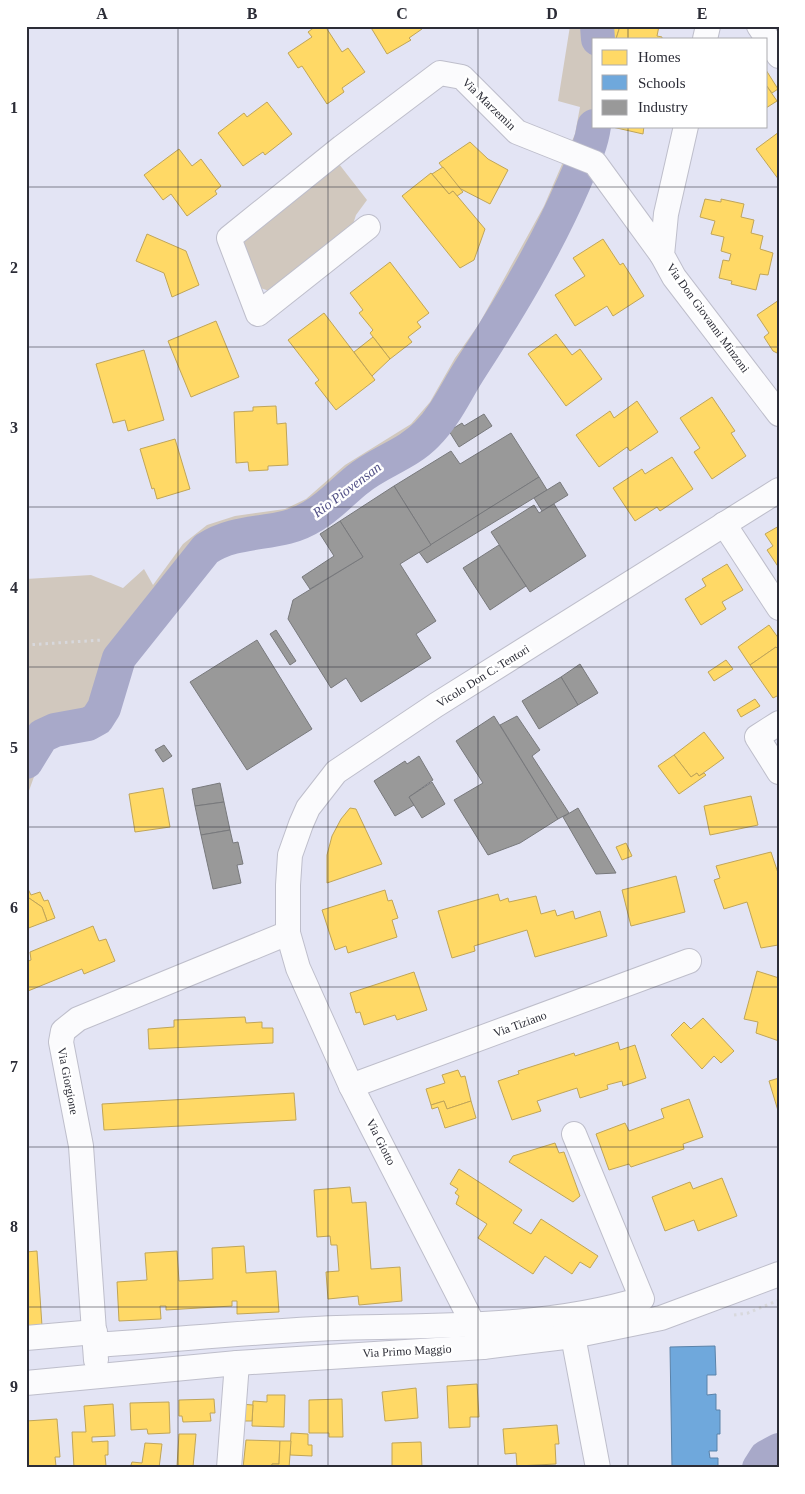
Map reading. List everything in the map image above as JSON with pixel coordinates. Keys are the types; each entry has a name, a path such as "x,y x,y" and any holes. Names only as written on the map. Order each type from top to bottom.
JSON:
{"street":[{"path":"759,26 767,38"},
{"path":"768,40 779,56"},
{"name":"Via Marzemin","path":"368,227 258,314 230,238 342,147 440,73 462,77 517,132 595,163 662,255"},
{"name":"Via Don Giovanni Minzoni","path":"686,128 666,214 662,255 674,277 777,410"},
{"name":"Vicolo Don C. Tentori","path":"288,933 290,855 308,808 336,772 436,706 779,490"},
{"path":"724,524 779,608"},
{"path":"779,723 757,737 779,772"},
{"name":"Via Giotto","path":"288,933 298,968 351,1086 473,1323 483,1347"},
{"name":"Via Giorgione","path":"96,1377 95,1339 80,1146 61,1042 63,1031 78,1019 288,933"},
{"name":"Via Tiziano","path":"351,1086 689,961"},
{"path":"26,1338 95,1339 473,1323 558,1317 642,1299 574,1134"},
{"name":"Via Primo Maggio","path":"26,1383 237,1363 483,1347 573,1336 661,1318 779,1274"},
{"path":"573,1336 598,1468"},
{"path":"229,1468 237,1363"}],"path":[{"path":"26,645 102,640"}],"shaded area":[{"path":"570,26 612,26 612,38 592,38 592,128 608,128 596,164 576,211 552,259 448,429 426,453 372,485 338,515 321,527 286,541 232,551 214,559 132,660 122,688 117,711 107,729 86,739 52,745 35,774 26,799 26,579 91,575 123,588 144,569 153,585 183,544 207,525 235,516 285,509 306,499 345,465 411,424 430,402 455,358 479,324 544,206 575,134 580,107 558,101"},
{"path":"339,164 367,200 356,215 350,233 269,291 258,287 240,242"}],"building: Homes":[{"path":"316,26 325,26 342,52 348,48 365,72 342,88 344,92 327,104 302,66 298,68 288,53 312,37 308,32"},
{"path":"370,26 420,26 422,29 409,38 411,40 387,54"},
{"path":"607,26 620,26 616,38 604,38"},
{"path":"620,26 659,26 657,36 662,37 662,38 616,38"},
{"path":"768,73 778,89 772,93 768,88"},
{"path":"768,88 777,101 768,107"},
{"path":"267,102 292,134 265,155 263,152 243,166 218,133 244,113 247,117"},
{"path":"617,128 644,128 643,134"},
{"path":"779,132 779,180 756,149"},
{"path":"470,142 488,159 508,170 490,204 459,188 439,163"},
{"path":"179,149 192,166 201,159 221,186 215,191 217,194 187,216 171,194 163,200 144,175"},
{"path":"443,167 463,192 457,196 453,191 449,194 432,174"},
{"path":"431,173 449,194 453,191 485,229 474,260 460,268 402,196"},
{"path":"705,199 721,202 721,199 744,204 741,217 754,220 751,233 763,236 760,249 773,253 768,275 760,274 756,290 731,284 732,281 719,278 723,260 729,261 731,254 721,251 724,237 711,234 715,221 700,217"},
{"path":"147,234 186,251 199,285 172,297 164,273 136,261"},
{"path":"603,239 620,265 623,263 644,296 613,316 607,306 575,326 555,295 585,276 573,258"},
{"path":"390,262 429,313 417,322 421,327 408,337 412,342 390,359 370,333 373,330 359,313 363,310 350,293"},
{"path":"779,300 779,354 773,351 764,337 769,333 757,315"},
{"path":"324,313 375,380 336,410 315,383 319,380 288,340"},
{"path":"216,321 239,377 191,397 168,341"},
{"path":"556,334 572,355 580,349 602,379 566,406 528,354"},
{"path":"373,337 390,359 372,376 354,352"},
{"path":"144,350 164,420 128,431 125,420 113,423 96,364"},
{"path":"712,397 735,431 731,433 746,456 712,479 694,452 700,448 680,418"},
{"path":"637,401 658,432 630,451 627,447 599,467 576,435 610,411 614,418"},
{"path":"276,406 277,424 286,423 288,465 268,466 268,470 249,471 248,462 236,463 234,412 253,411 253,407"},
{"path":"175,439 190,489 157,499 154,488 152,489 140,449"},
{"path":"672,457 693,489 660,511 657,507 635,521 613,488 642,469 645,474"},
{"path":"779,526 779,568 767,550 773,546 765,534"},
{"path":"727,564 743,590 722,602 726,609 701,625 685,599 706,586 702,579"},
{"path":"769,625 779,639 779,650 776,647 750,665 738,647"},
{"path":"776,647 779,650 779,695 773,698 750,665"},
{"path":"726,660 733,669 714,681 708,672"},
{"path":"755,699 760,706 741,717 737,710"},
{"path":"704,732 724,758 699,776 697,773 691,777 674,755"},
{"path":"674,755 691,777 697,773 699,776 704,773 706,775 679,794 658,766"},
{"path":"163,788 170,827 135,832 129,794"},
{"path":"751,796 758,825 710,835 704,806"},
{"path":"350,808 356,809 382,864 327,883 327,855 332,836 341,819"},
{"path":"626,843 632,856 622,860 616,847"},
{"path":"771,852 779,876 779,947 778,945 761,948 747,902 724,909 714,880 720,878 716,866"},
{"path":"676,876 685,912 631,926 622,890"},
{"path":"26,885 31,895 40,892 44,901 48,900 55,918 47,921 42,907 26,896"},
{"path":"385,890 388,901 392,900 398,918 392,920 397,937 348,953 346,946 335,950 322,910"},
{"path":"498,894 500,901 508,898 509,902 536,896 541,914 555,910 557,916 573,911 575,919 600,911 607,936 535,957 527,930 474,946 475,951 452,958 438,911"},
{"path":"26,896 42,907 47,921 26,929"},
{"path":"93,926 99,941 106,939 115,961 84,974 82,969 28,991 26,962 31,960 30,952"},
{"path":"757,971 779,978 779,1041 756,1033 758,1022 744,1019"},
{"path":"414,972 427,1010 397,1020 395,1015 364,1025 360,1012 356,1013 350,993"},
{"path":"245,1017 246,1023 262,1022 262,1028 273,1028 273,1043 149,1049 148,1029 174,1027 174,1020"},
{"path":"703,1018 734,1051 721,1063 714,1056 702,1069 671,1035 684,1022 691,1029"},
{"path":"618,1042 620,1050 635,1045 646,1078 623,1086 622,1081 607,1085 608,1089 580,1098 577,1088 537,1101 541,1111 512,1120 498,1081 519,1074 518,1071 574,1053 575,1056"},
{"path":"458,1070 461,1077 465,1076 471,1101 447,1109 444,1101 431,1105 426,1089 445,1083 442,1075"},
{"path":"779,1078 779,1114 769,1081"},
{"path":"294,1093 296,1120 104,1130 102,1104"},
{"path":"689,1099 703,1137 683,1144 684,1149 631,1167 629,1164 609,1170 596,1134 625,1123 629,1131 664,1118 661,1109"},
{"path":"444,1101 447,1109 471,1101 476,1118 445,1128 438,1107 432,1109 431,1105"},
{"path":"555,1143 559,1153 564,1152 580,1196 573,1202 509,1162 513,1156"},
{"path":"459,1169 522,1210 513,1223 531,1234 541,1219 598,1256 590,1268 580,1262 572,1274 545,1256 533,1274 478,1238 487,1224 456,1204 459,1196 455,1193 458,1189 450,1184"},
{"path":"722,1178 737,1216 698,1231 694,1220 665,1231 652,1197 690,1182 693,1189"},
{"path":"350,1187 352,1203 366,1202 371,1269 400,1267 402,1301 359,1305 358,1296 328,1299 326,1272 339,1271 337,1245 331,1245 330,1236 317,1237 314,1190"},
{"path":"244,1246 246,1273 276,1271 279,1312 237,1314 237,1301 232,1301 232,1306 166,1310 166,1306 160,1306 161,1319 119,1321 117,1282 147,1280 145,1253 177,1251 179,1281 213,1279 212,1248"},
{"path":"37,1251 42,1326 26,1328 26,1252"},
{"path":"477,1384 479,1417 470,1417 470,1427 449,1428 447,1386"},
{"path":"416,1388 418,1418 385,1421 382,1392"},
{"path":"267,1395 285,1395 284,1427 252,1426 253,1401 267,1402"},
{"path":"214,1399 215,1413 210,1413 211,1421 183,1422 182,1416 179,1416 179,1400"},
{"path":"342,1399 343,1437 329,1437 329,1433 309,1433 309,1400"},
{"path":"169,1402 170,1433 148,1434 147,1429 131,1430 130,1403"},
{"path":"113,1404 115,1436 92,1437 92,1442 108,1441 108,1455 105,1455 106,1466 74,1468 72,1432 86,1432 84,1406"},
{"path":"240,1404 253,1405 252,1421 240,1421"},
{"path":"57,1419 60,1457 55,1457 56,1466 26,1468 26,1421"},
{"path":"557,1425 559,1444 555,1444 556,1464 517,1466 516,1453 505,1454 503,1429"},
{"path":"291,1433 308,1434 308,1445 312,1445 312,1456 290,1455"},
{"path":"179,1434 196,1434 193,1467 177,1466"},
{"path":"246,1440 280,1441 279,1464 272,1464 272,1468 243,1468"},
{"path":"280,1441 291,1441 289,1468 272,1468 272,1464 279,1464"},
{"path":"421,1442 422,1468 392,1468 392,1443"},
{"path":"145,1443 162,1444 159,1468 130,1468 132,1462 142,1463"}],"building: Schools":[{"path":"715,1346 716,1375 707,1375 707,1395 716,1394 716,1410 720,1410 720,1434 717,1434 717,1451 709,1451 710,1458 718,1458 718,1468 672,1468 670,1347"}],"building: Industry":[{"path":"484,414 492,426 459,447 449,431 462,423 464,426"},
{"path":"511,433 539,477 431,545 394,486 451,451 460,464"},
{"path":"539,477 547,490 427,563 419,552"},
{"path":"560,482 568,495 542,511 534,498"},
{"path":"394,486 431,545 400,564 436,621 416,634 431,658 361,702 346,678 331,688 288,619 293,600 363,557 340,521"},
{"path":"554,504 586,556 530,592 491,532 534,505 539,513"},
{"path":"340,521 363,557 310,589 302,577 334,556 320,534"},
{"path":"499,545 526,586 490,610 463,568"},
{"path":"276,630 296,661 290,665 270,634"},
{"path":"257,640 312,729 247,770 190,682"},
{"path":"580,664 598,693 578,705 561,677"},
{"path":"561,677 578,705 539,729 522,701"},
{"path":"494,716 558,819 520,843 488,855 454,800 483,783 456,741"},
{"path":"517,716 540,750 532,756 569,813 558,819 500,725"},
{"path":"164,745 172,756 163,762 155,750"},
{"path":"419,756 433,780 409,797 414,805 395,816 374,781 405,761 407,764"},
{"path":"432,782 445,804 422,818 409,797"},
{"path":"220,783 224,802 195,806 192,789"},
{"path":"224,802 230,830 201,835 195,806"},
{"path":"578,808 616,873 596,874 563,817"},
{"path":"230,830 233,843 238,842 243,864 237,865 241,883 213,889 201,835"}],"waterway":[{"name":"Rio Piovensan","path":"597,26 598,38"},
{"name":"Rio Piovensan","path":"26,762 42,736 55,730 88,724 97,719 104,708 119,658 206,549 233,537 300,523 325,508 365,474 411,448 434,427 539,255 583,162 594,128"},
{"path":"759,1468 766,1457 779,1450"}]}
